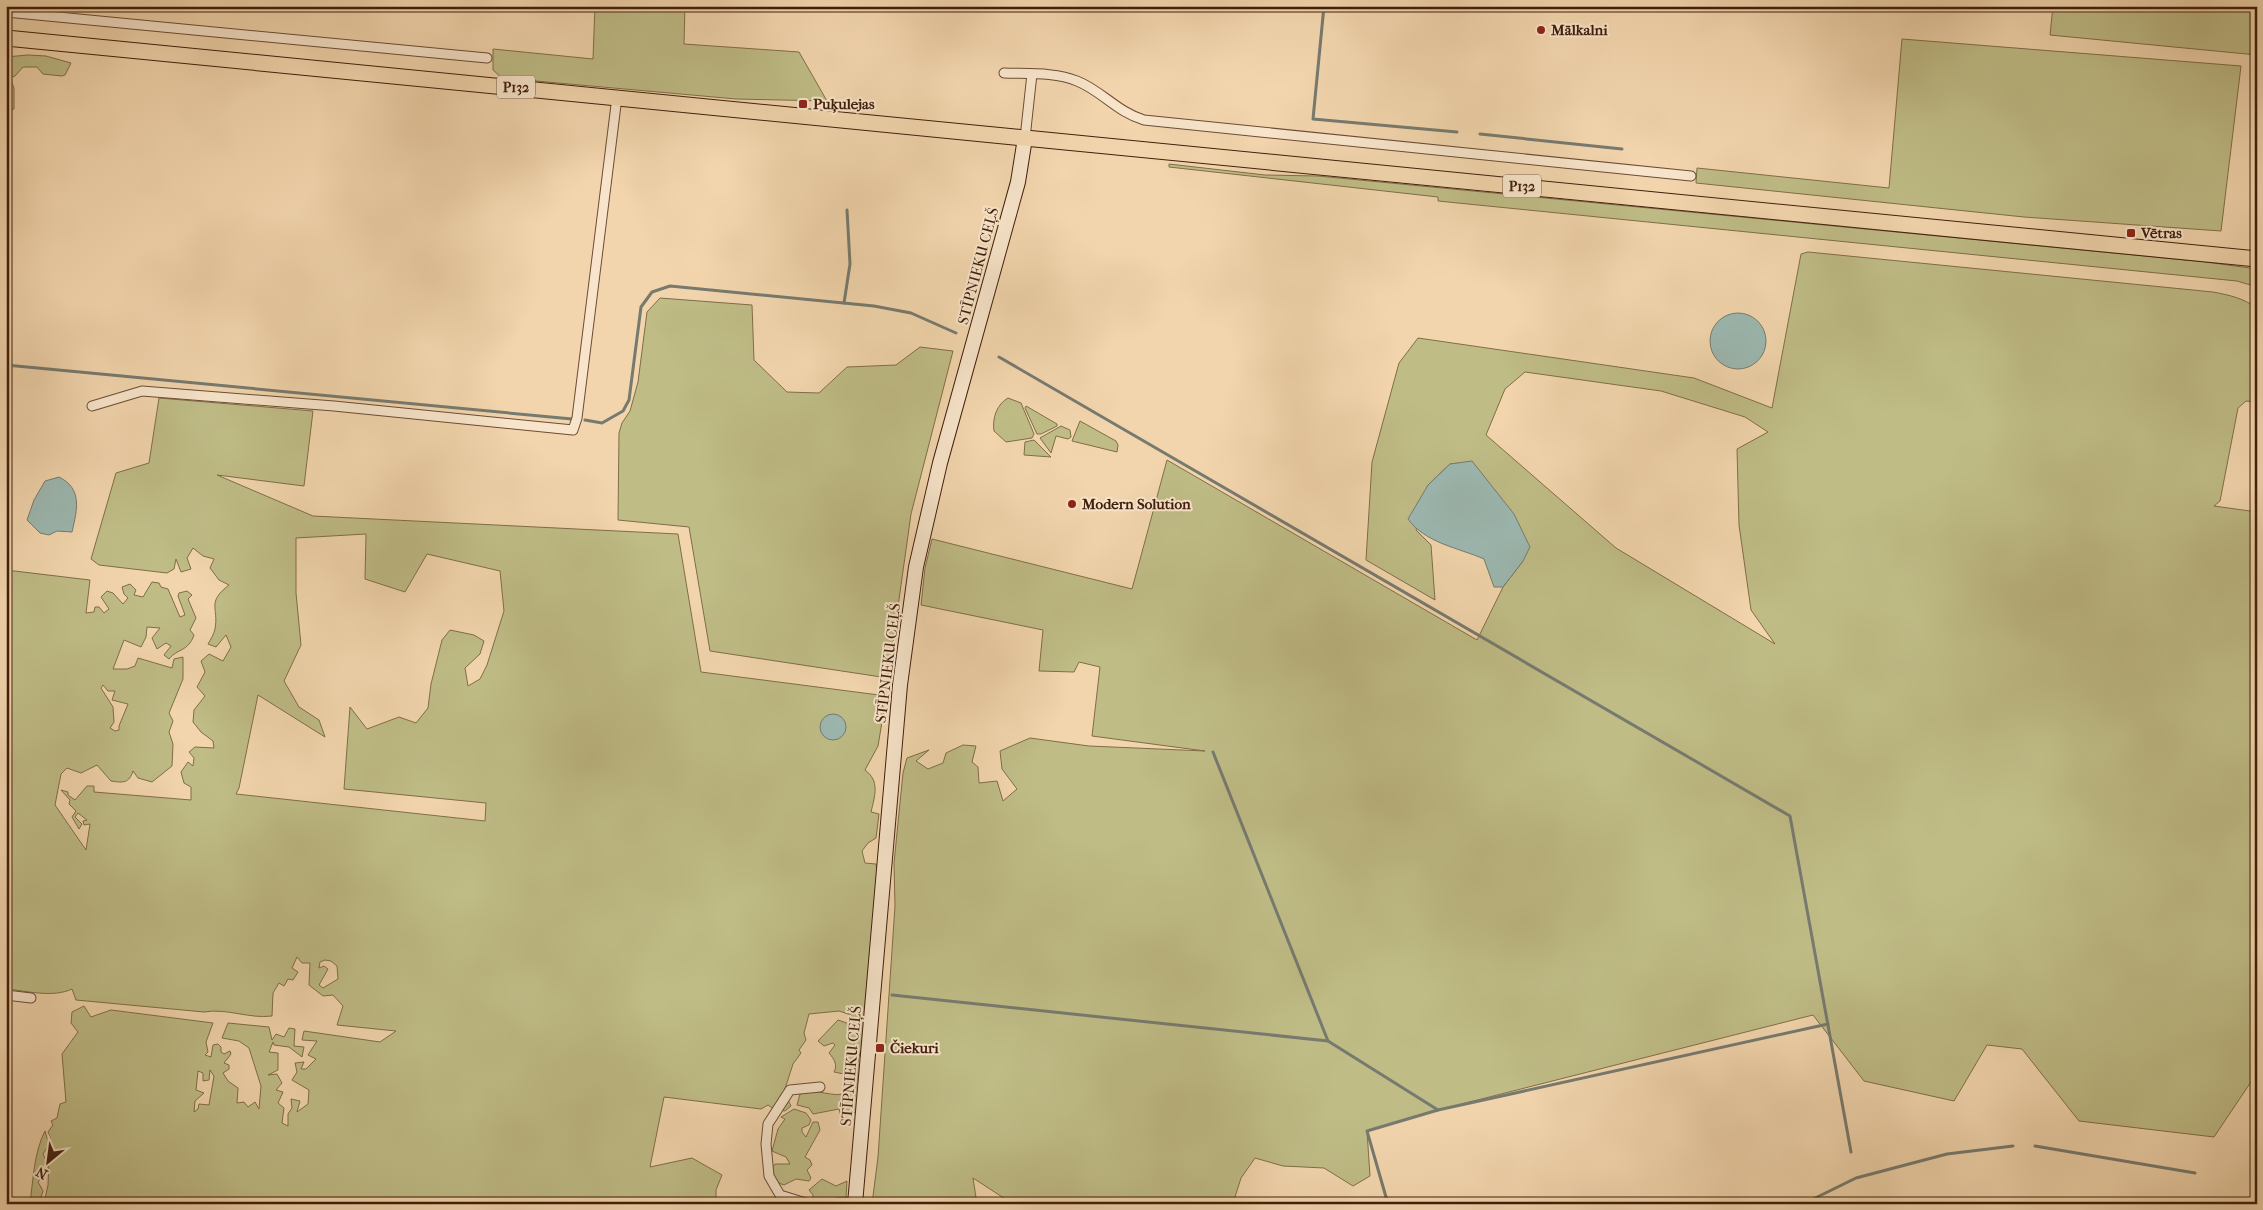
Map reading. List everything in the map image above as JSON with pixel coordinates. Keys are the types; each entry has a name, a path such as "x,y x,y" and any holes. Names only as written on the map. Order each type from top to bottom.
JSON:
{"main road":[{"name":"P132","path":"6,38 2257,258"},
{"name":"STĪPNIEKU CEĻŠ","path":"855,1203 900,685 916,567 940,463 1018,182 1026,138"}],"street":[{"path":"6,12 487,58"},
{"path":"1004,73 1059,76 1077,81 1123,112 1144,120 1691,176"},
{"path":"1026,138 1032,74"},
{"path":"92,406 142,391 334,406 573,430 577,418 617,97"},
{"path":"6,995 31,998"},
{"path":"809,1204 780,1195 769,1176 766,1144 768,1124 790,1090 820,1088"},
{"path":"828,1204 855,1203"}],"shaded area":[{"path":"595,6 685,6 684,44 799,52 827,101 736,99 502,78 493,70 493,49 593,59"},
{"path":"2053,6 2257,6 2257,55 2050,35"},
{"path":"1902,39 2241,66 2221,231 2024,217 1696,183 1697,168 1889,188"},
{"path":"46,56 71,63 65,75 62,76 43,74 37,67 23,67 15,76 10,78 14,88 14,109 6,113 6,57"},
{"path":"1169,164 1265,175 1318,176 2206,262 2257,269 2257,287 2237,281 1438,201 1438,197 1169,167"},
{"path":"1808,252 2213,292 2241,299 2257,308 2257,402 2246,401 2238,408 2220,501 2214,506 2257,512 2257,1073 2214,1137 2079,1121 2022,1049 1987,1045 1954,1101 1864,1081 1813,1015 1438,1110 1367,1131 1370,1176 1353,1186 1324,1168 1283,1166 1255,1158 1241,1178 1235,1197 1230,1204 1013,1204 973,1178 977,1204 872,1204 878,1157 895,906 894,863 903,773 907,758 929,750 916,761 928,769 943,763 946,753 963,745 976,746 972,762 978,767 979,783 997,781 1003,801 1017,789 1002,769 1000,751 1030,738 1089,746 1205,751 1092,736 1100,667 1079,662 1074,672 1039,671 1043,630 921,605 925,568 932,539 1132,589 1167,460 1477,640 1503,587 1523,561 1485,478 1472,462 1450,464 1428,485 1416,530 1431,545 1435,600 1366,560 1372,462 1399,363 1418,338 1694,378 1772,408 1801,254","holes":["1525,372 1661,391 1745,417 1768,432 1737,449 1739,525 1751,610 1775,644 1616,548 1486,435 1505,389"]},
{"path":"660,298 752,305 754,360 787,392 819,393 847,367 896,365 920,347 953,351 911,514 888,678 710,651 689,527 618,520 619,433 622,423 630,411 638,382 647,312"},
{"path":"159,398 313,411 304,486 217,475 313,516 678,534 701,672 879,695 884,710 878,746 865,770 870,774 875,784 871,812 879,814 876,838 868,843 862,851 865,863 876,864 877,872 874,929 865,1004 868,1022 866,1045 860,1053 858,1062 858,1081 862,1087 857,1112 841,1116 839,1109 813,1114 809,1108 797,1105 800,1094 812,1091 837,1095 843,1094 849,1092 852,1084 844,1074 834,1072 835,1062 829,1053 835,1045 833,1043 824,1046 818,1041 838,1020 852,1025 851,1015 839,1011 809,1014 804,1033 806,1040 799,1050 801,1053 793,1064 784,1092 791,1106 785,1111 774,1109 768,1105 761,1109 664,1097 650,1167 692,1158 722,1175 716,1190 716,1204 44,1204 48,1185 50,1137 48,1132 53,1125 51,1121 57,1118 60,1104 66,1102 62,1054 78,1032 71,1023 72,1012 84,1006 91,1017 111,1010 213,1023 206,1042 208,1052 205,1055 211,1057 213,1045 218,1044 221,1047 221,1052 224,1054 230,1051 231,1054 224,1063 229,1065 229,1069 223,1073 228,1081 238,1088 237,1103 244,1102 248,1107 255,1102 259,1109 261,1086 249,1048 239,1041 222,1038 228,1023 269,1027 272,1040 276,1034 284,1037 289,1028 295,1029 294,1046 304,1047 302,1057 289,1047 274,1045 273,1042 269,1052 278,1053 278,1070 268,1075 277,1074 282,1083 276,1090 283,1092 278,1103 284,1108 282,1123 288,1126 288,1114 292,1108 291,1099 300,1101 297,1112 308,1104 309,1090 292,1080 297,1072 295,1063 304,1062 301,1069 306,1069 316,1059 308,1055 317,1041 302,1040 304,1031 380,1042 396,1031 337,1025 343,1006 333,995 323,996 309,985 310,963 302,963 297,957 292,968 298,972 293,980 288,979 284,986 279,983 273,993 272,1016 263,1017 221,1011 204,1012 76,1000 72,989 65,992 48,993 6,989 6,570 90,580 86,613 94,612 95,607 99,607 104,613 109,609 101,597 107,591 113,593 123,604 128,598 124,594 122,587 130,584 136,590 134,595 143,597 152,582 159,583 161,587 168,589 180,617 185,615 178,596 179,593 187,591 192,595 188,599 196,618 190,630 194,635 186,647 169,659 164,655 171,646 166,643 157,649 152,638 160,628 147,627 146,637 141,647 124,640 113,669 127,669 135,666 138,658 172,668 174,659 183,657 183,679 169,713 173,721 169,732 173,744 172,766 152,782 138,778 133,771 128,780 111,781 97,765 81,773 67,768 61,774 55,805 86,850 90,824 84,825 83,821 87,820 78,813 75,817 82,824 79,829 72,817 76,811 69,804 70,800 61,790 68,792 68,795 75,800 87,786 94,786 94,792 191,800 191,787 184,783 181,772 188,762 193,766 194,758 189,752 195,747 214,748 213,741 201,732 193,722 194,710 205,696 197,687 205,672 201,661 209,654 223,661 231,647 226,635 216,647 208,644 215,629 216,601 222,591 229,585 219,580 210,568 214,559 203,556 193,548 187,558 191,569 181,572 176,559 174,569 167,573 99,565 91,559 116,473 149,463","holes":["366,534 365,579 405,592 427,554 500,571 504,611 487,665 480,679 468,686 465,668 480,654 484,641 474,635 450,630 442,640 431,684 428,708 416,723 399,717 367,729 350,707 344,789 486,803 485,821 236,794 239,788 258,695 325,737 319,720 299,707 284,681 301,645 296,593 296,538","103,685 108,691 115,691 112,700 128,704 119,730 115,731 110,728 114,722 113,707 101,688","325,960 331,961 337,966 338,979 323,988 319,985 328,969 324,966 319,968 320,962","210,1070 214,1076 209,1105 199,1104 198,1109 194,1112 195,1101 204,1093 196,1090 198,1071 203,1073 203,1081 209,1080"]},
{"path":"1008,398 1021,403 1034,434 1032,438 1006,442 994,431 996,412"},
{"path":"1026,406 1057,424 1057,426 1037,434 1025,408"},
{"path":"1080,421 1116,441 1118,445 1117,452 1072,441"},
{"path":"1061,426 1070,430 1071,437 1068,439 1056,436 1051,453 1040,438"},
{"path":"1034,440 1051,457 1024,455 1025,442"},
{"path":"794,1109 806,1113 811,1120 809,1125 802,1128 802,1132 806,1137 813,1122 818,1122 820,1130 805,1157 810,1160 812,1165 807,1170 811,1178 809,1181 796,1179 784,1185 776,1182 771,1170 775,1164 790,1164 786,1157 772,1151 778,1129 785,1119 781,1117"},
{"path":"45,1131 49,1145 43,1154 47,1162 47,1169 38,1182 43,1191 40,1200 43,1204 30,1204 36,1157"},
{"path":"822,1179 836,1186 847,1181 846,1197 827,1201 813,1199 813,1195 809,1190"}],"water":[{"path":"1738,313 1749,315 1758,321 1764,330 1766,341 1764,352 1758,361 1749,367 1738,369 1727,367 1718,361 1712,352 1710,341 1712,330 1718,321 1727,315"},
{"path":"1472,461 1514,514 1530,547 1523,561 1503,587 1494,587 1484,559 1433,539 1415,527 1408,519 1428,485 1450,464"},
{"path":"59,477 67,482 75,494 76,508 72,532 57,531 49,535 40,533 27,520 34,500 45,481"},
{"path":"833,714 842,718 846,727 842,736 833,740 824,736 820,727 824,718"}],"waterway":[{"path":"1324,6 1313,119 1457,132"},
{"path":"1480,134 1622,149"},
{"path":"844,303 850,264 847,210"},
{"path":"585,420 602,423 623,411 629,400 641,307 652,292 670,286 874,306 911,313 956,333"},
{"path":"999,357 1790,816 1851,1152"},
{"path":"6,365 572,419"},
{"path":"1213,752 1328,1041"},
{"path":"892,995 1328,1041 1438,1110"},
{"path":"1388,1204 1367,1131 1438,1110 1828,1024"},
{"path":"1803,1204 1856,1178 1947,1154 2013,1146"},
{"path":"2035,1146 2195,1173"}],"place":[{"name":"Mālkalni","path":"1541,30"},
{"name":"Puķulejas","path":"803,104"},
{"name":"Vētras","path":"2131,233"},
{"name":"Modern Solution","path":"1072,504"},
{"name":"Čiekuri","path":"880,1048"}]}
